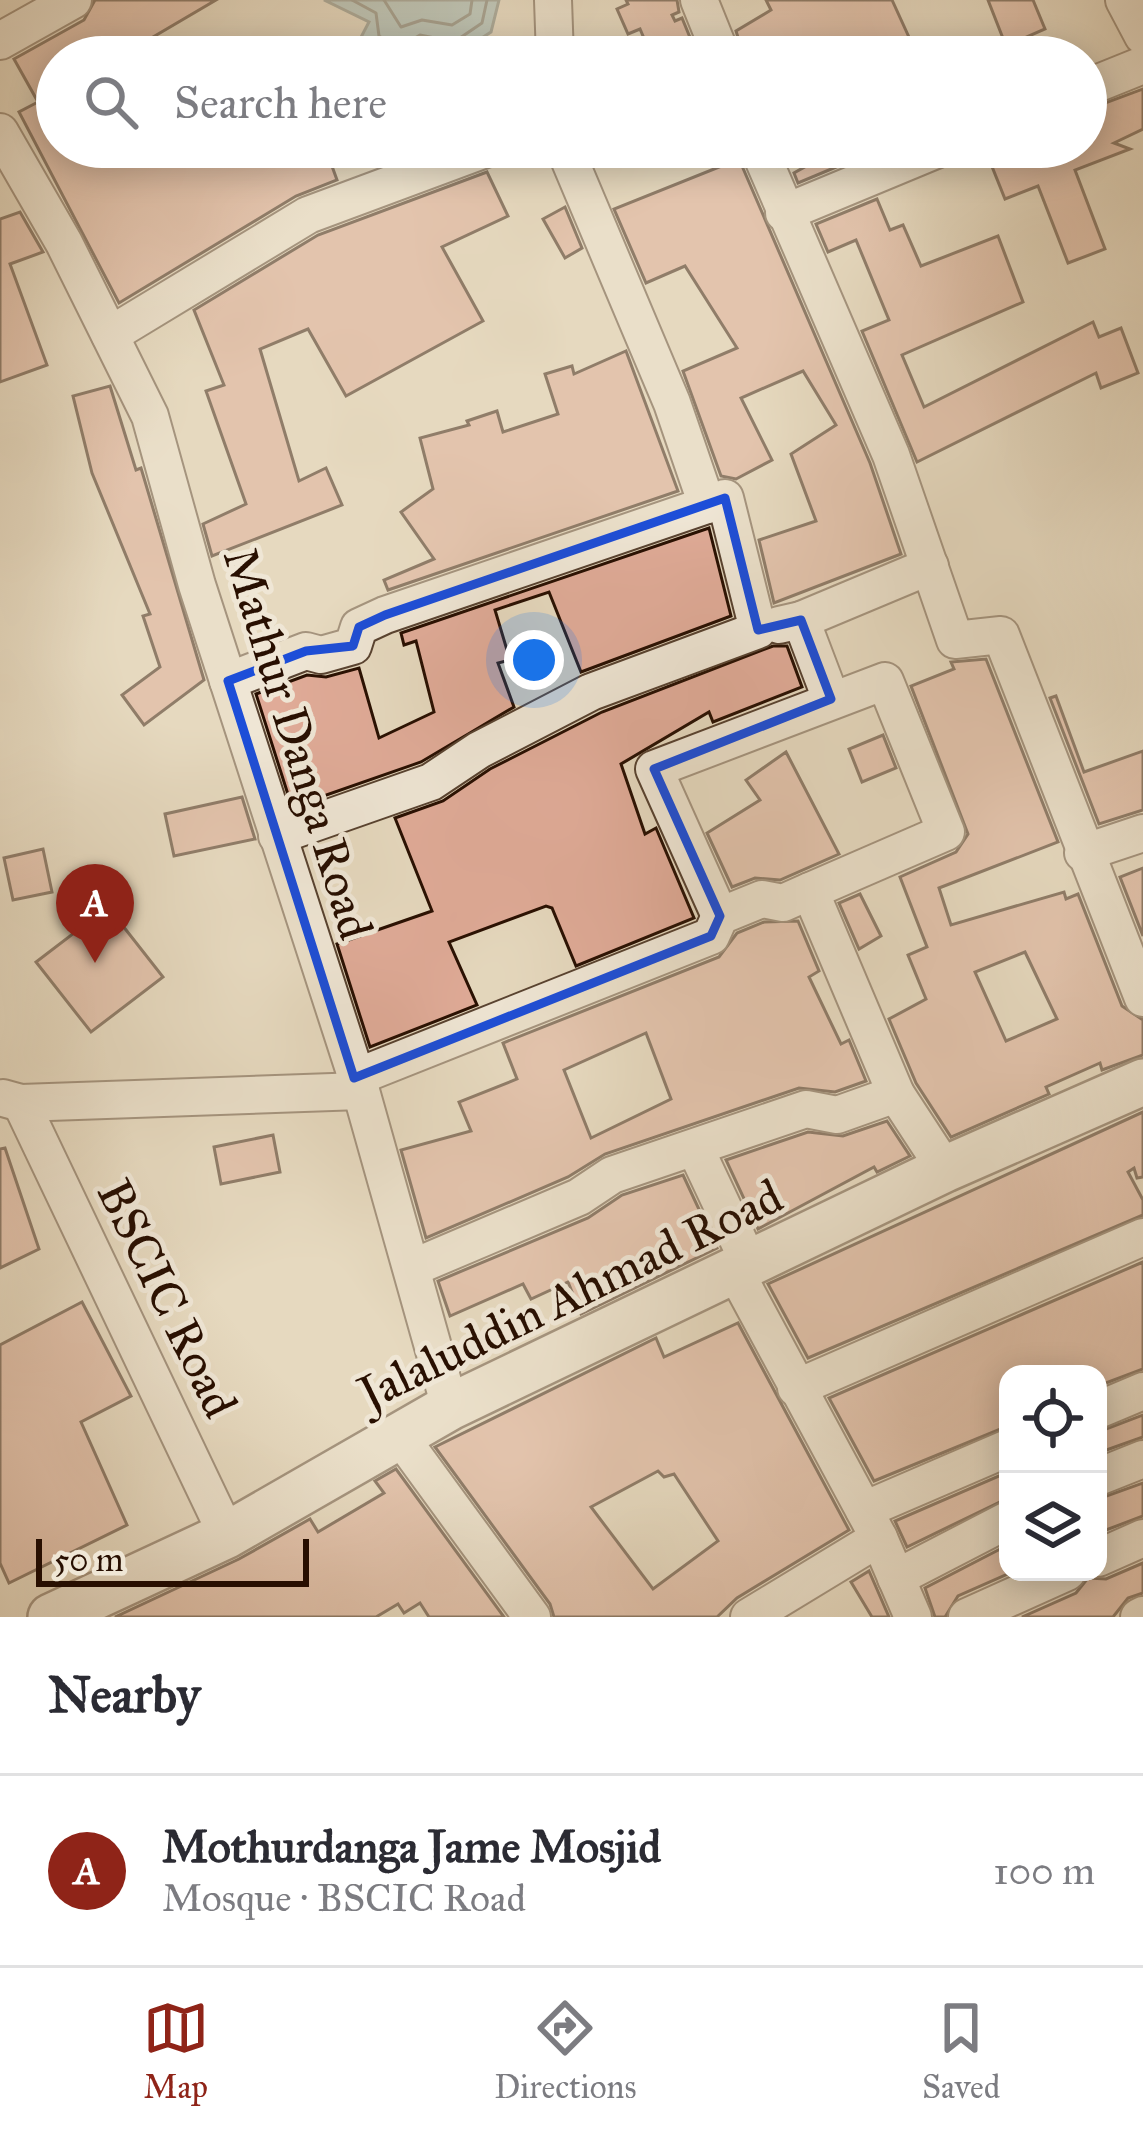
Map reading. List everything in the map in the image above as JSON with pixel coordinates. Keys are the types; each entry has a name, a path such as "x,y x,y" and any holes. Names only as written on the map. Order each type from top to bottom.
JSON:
{"street":[{"path":"0,40 73,0"},
{"path":"553,0 554,36"},
{"path":"699,0 714,36"},
{"path":"1124,0 1143,36"},
{"path":"1107,79 1143,64"},
{"name":"Mathur Danga Road","path":"0,132 151,416 228,681 358,1084 450,1407"},
{"path":"110,335 308,214 434,168"},
{"path":"573,168 672,403 707,505"},
{"path":"766,168 891,455 955,640 1001,635 1143,998"},
{"path":"784,214 893,168"},
{"path":"228,681 306,651 321,655 353,646 359,627 385,615 724,497 758,630"},
{"path":"278,836 431,782 479,750 591,692 758,630 801,620 930,566"},
{"path":"801,620 830,699"},
{"path":"885,681 946,832 810,891 783,903 762,898 720,916 654,769 885,681"},
{"path":"1083,853 1143,833"},
{"path":"810,891 896,1094 945,1169"},
{"name":"BSCIC Road","path":"227,1534 11,1100 358,1084 711,935 720,916"},
{"name":"Jalaluddin Ahmad Road","path":"51,1617 227,1534 450,1407 945,1169 1143,1082"},
{"path":"412,1268 579,1197 612,1175 806,1109 837,1115 896,1094"},
{"path":"696,1150 796,1388 872,1524 914,1617"},
{"path":"796,1388 1143,1237"},
{"path":"1107,1406 1143,1391"},
{"path":"399,1435 532,1617"},
{"path":"749,1617 872,1524 999,1453"},
{"path":"1107,1474 1143,1459"},
{"path":"896,1578 999,1525"},
{"path":"1107,1554 1143,1538"},
{"path":"967,1617 1047,1581"}],"highlighted area":[{"path":"725,498 758,630 801,620 831,699 654,769 720,916 711,936 354,1078 228,681 306,651 353,646 359,627 385,615"}],"water":[{"path":"324,0 499,0 491,32 485,36 362,36 369,22"}],"building":[{"path":"95,0 216,0 155,36 55,36 84,20"},
{"path":"626,0 677,0 679,12 672,15 675,21 682,18 689,36 643,36 640,29 628,34 617,9 628,4"},
{"path":"766,0 892,0 908,36 738,36 736,31 771,10"},
{"path":"988,0 1033,0 1045,29 1029,36 1002,36"},
{"path":"36,47 36,98 14,59"},
{"path":"1143,89 1143,129 1114,143 1130,149 1107,158 1107,102"},
{"path":"36,103 36,144 19,112"},
{"path":"48,168 333,168 337,180 296,196 119,303"},
{"path":"716,168 743,168 870,463 901,554 774,603 759,540 816,521 791,454 836,425 803,371 741,398 772,460 736,479 721,476 683,371 737,348 685,266 646,283 614,209"},
{"path":"803,168 834,168 798,183 794,173"},
{"path":"993,168 1080,168 1075,170 1105,249 1068,263 1038,186 1005,199"},
{"path":"487,172 508,216 442,247 483,321 346,396 308,329 260,349 299,481 326,468 342,505 212,556 203,524 246,504 206,391 224,385 194,310 318,235"},
{"path":"877,199 890,230 903,225 921,266 998,236 1023,302 902,355 924,407 1093,322 1099,337 1121,328 1138,373 1101,388 1096,373 917,462 862,331 889,320 856,240 828,252 816,224"},
{"path":"565,207 582,248 565,258 543,219"},
{"path":"20,212 43,252 10,264 47,365 0,382 0,219"},
{"path":"626,351 678,491 388,590 384,580 434,559 401,512 433,489 420,438 469,425 467,421 497,411 503,432 558,414 545,374 572,366 574,374"},
{"path":"110,386 136,470 141,468 204,680 144,725 122,695 160,667 143,616 150,614 92,473 73,396"},
{"path":"709,528 731,616 581,672 549,592 495,610 510,660 498,663 514,707 421,762 292,807 256,694 307,675 326,677 359,668 379,738 434,712 416,641 404,645 401,633"},
{"path":"773,646 787,646 802,687 713,722 709,712 621,764 645,834 656,828 694,918 576,966 552,908 546,906 449,942 477,1005 370,1047 337,944 432,911 395,818 443,801 490,769 602,712"},
{"path":"986,659 1058,842 939,888 951,925 1064,892 1066,899 1078,894 1122,1006 1143,1020 1143,1055 1102,1070 1100,1063 1046,1087 1049,1094 951,1137 916,1083 889,1019 926,999 908,955 927,947 900,877 956,852 968,834 911,686 954,669 951,662","holes":["1025,952 1057,1019 1006,1041 975,972"]},
{"path":"1056,696 1084,772 1143,751 1143,810 1099,824 1050,698"},
{"path":"883,735 896,768 862,782 849,749"},
{"path":"786,752 839,854 780,880 755,878 732,887 707,833 760,800 746,780"},
{"path":"242,797 255,839 174,856 165,814"},
{"path":"43,849 52,892 13,900 4,858"},
{"path":"1143,868 1143,936 1120,877"},
{"path":"860,894 881,936 859,949 839,903"},
{"path":"108,907 163,977 91,1032 36,962"},
{"path":"798,921 819,971 809,977 841,1044 849,1040 866,1081 835,1092 799,1088 605,1154 568,1177 426,1238 401,1150 471,1131 459,1102 517,1079 503,1043 719,957 737,933 764,922","holes":["646,1033 671,1099 591,1138 564,1070"]},
{"path":"1143,1112 1143,1177 1137,1178 1134,1168 1128,1172 1143,1200 1143,1215 808,1358 768,1284"},
{"path":"887,1121 910,1156 877,1172 874,1167 758,1229 726,1160 808,1132 843,1136"},
{"path":"273,1135 280,1172 221,1184 214,1147"},
{"path":"5,1148 39,1249 0,1268 0,1149"},
{"path":"683,1175 717,1248 581,1314 568,1282 531,1299 523,1284 450,1316 438,1281 588,1218 622,1195"},
{"path":"1143,1262 1143,1369 1107,1383 1107,1365 999,1365 999,1430 874,1481 829,1398"},
{"path":"82,1302 131,1396 81,1422 127,1525 9,1583 0,1563 0,1345"},
{"path":"738,1323 849,1530 737,1598 717,1617 554,1617 550,1604 435,1447 656,1338 664,1357","holes":["658,1471 664,1477 674,1474 718,1541 653,1589 591,1507"]},
{"path":"1143,1415 1143,1437 1107,1450 1107,1429"},
{"path":"396,1469 504,1617 429,1617 420,1603 404,1613 398,1604 376,1617 115,1617 239,1559 310,1519 318,1532 384,1493 375,1481"},
{"path":"999,1476 999,1502 907,1547 895,1521"},
{"path":"1143,1483 1143,1516 1107,1530 1107,1496"},
{"path":"999,1550 999,1578 958,1596 945,1617 935,1617 925,1588"},
{"path":"1143,1563 1143,1593 1128,1598 1113,1617 1022,1617 1076,1593 1086,1581 1107,1579"},
{"path":"869,1571 889,1617 872,1617 851,1582"}],"place":[{"name":"Mothurdanga Jame Mosjid","path":"95,963"}]}
